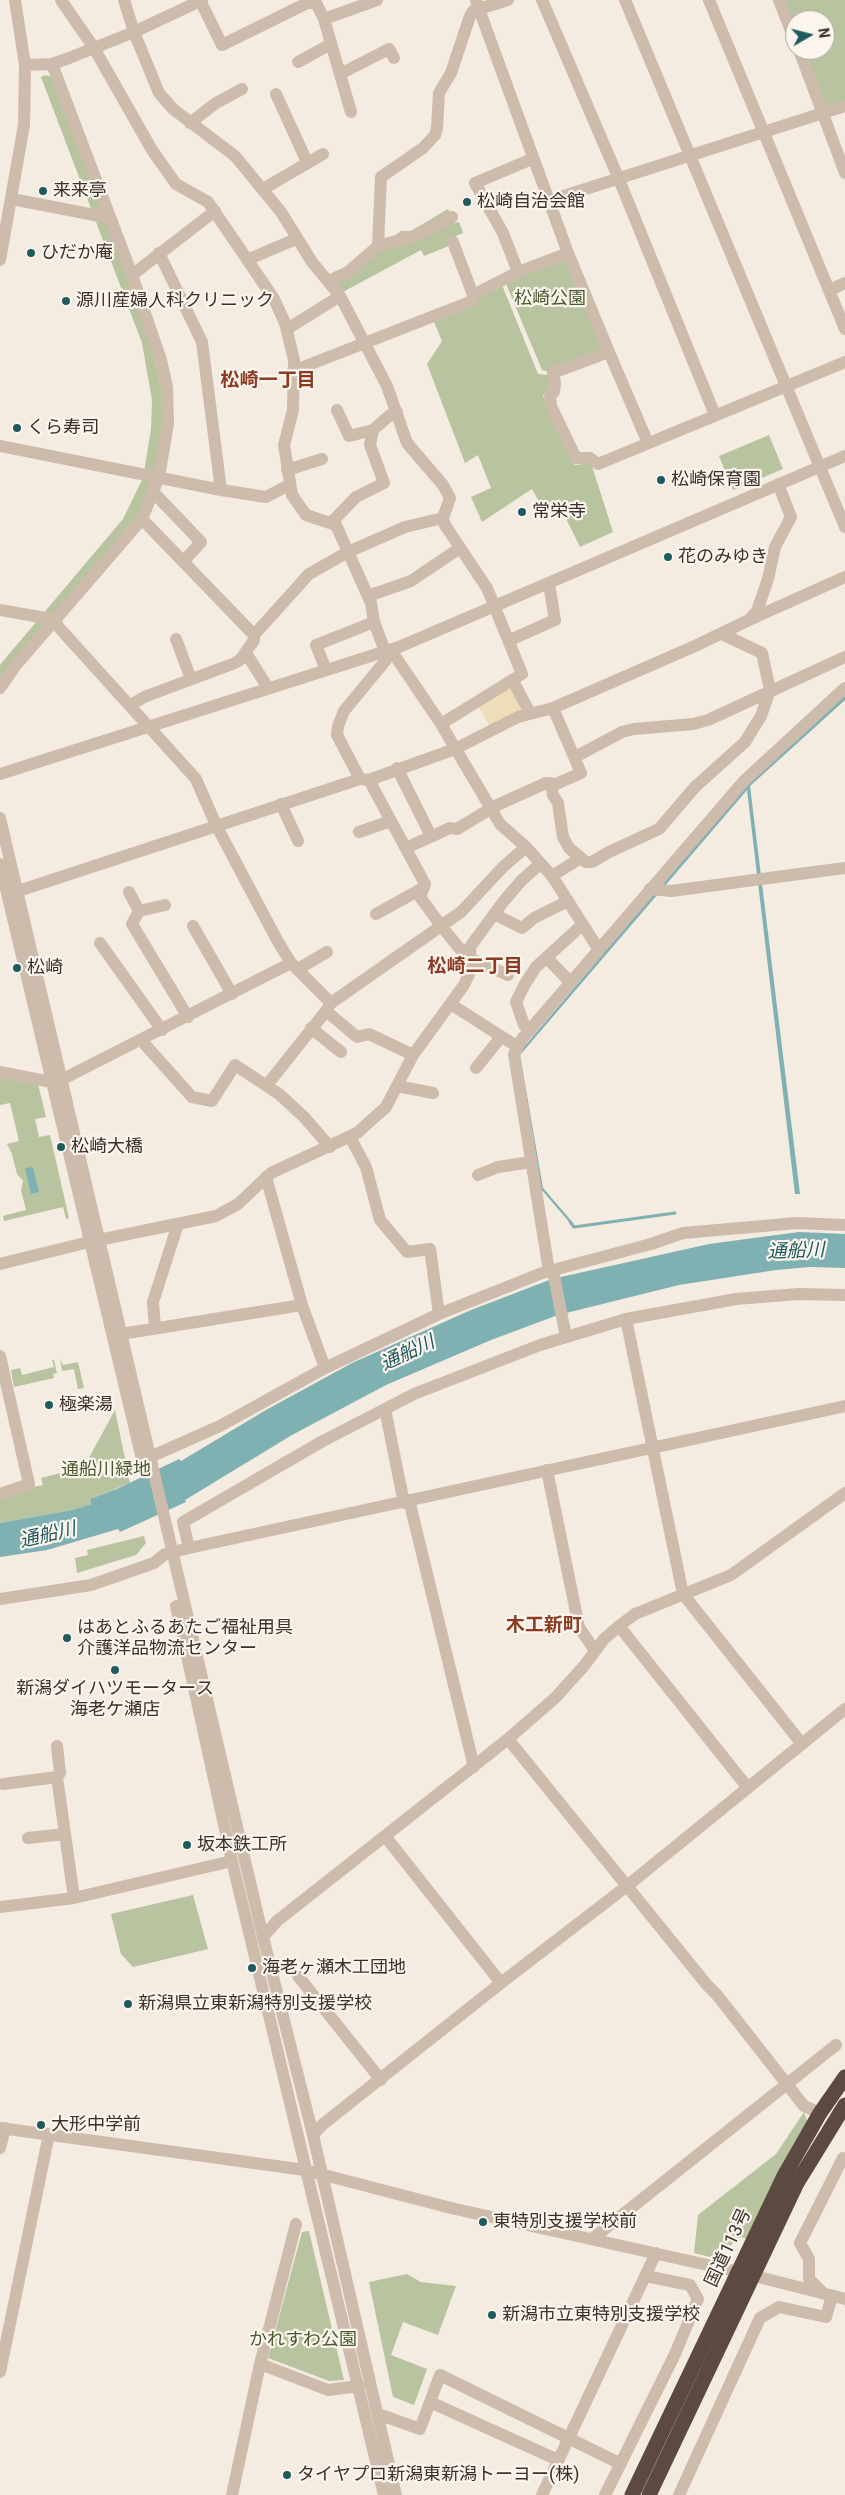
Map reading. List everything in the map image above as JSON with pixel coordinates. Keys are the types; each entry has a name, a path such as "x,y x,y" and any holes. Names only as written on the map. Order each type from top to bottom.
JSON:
{"highway":[{"name":"国道113号","path":"649,2495 746,2274 784,2176 820,2114 845,2077"},
{"name":"国道113号","path":"632,2495 746,2274 845,2105"}],"street":[{"path":"0,260 24,125 25,65 15,0"},
{"path":"61,0 94,48 152,150 176,184 208,202 249,259 274,299 287,329 292,350 294,410 284,445 292,495 306,515 336,525 371,603 374,622 388,650 441,724 500,824 526,847 552,876 599,950"},
{"path":"124,0 134,32 159,93 173,110 235,156 281,212 312,262 340,296 366,344 398,412 407,443 443,485 450,498 443,518 460,548 487,588 510,640 522,674 441,724"},
{"path":"25,65 52,64 134,32 200,0 222,45 307,2 316,3 324,19 351,112"},
{"path":"324,19 377,0"},
{"path":"378,246 381,177 423,148 435,135 438,128 439,93 451,73 473,11 478,5 508,0"},
{"path":"542,0 618,177 715,415"},
{"path":"626,0 845,528"},
{"path":"710,0 845,329"},
{"path":"779,0 785,15"},
{"path":"478,5 532,159 568,253 648,443"},
{"path":"298,62 331,44"},
{"path":"340,74 388,50 394,58"},
{"path":"802,60 845,173"},
{"path":"0,688 16,665 56,621 142,519 159,477 168,424 167,387 163,367 132,275 52,64"},
{"path":"190,123 216,104 242,89"},
{"path":"276,94 308,162"},
{"path":"548,200 845,106"},
{"path":"263,189 323,154"},
{"path":"518,272 503,233 475,183 532,159"},
{"path":"12,199 110,218"},
{"path":"132,275 215,211"},
{"path":"329,281 348,272 378,246 412,237 452,217"},
{"path":"249,259 296,239"},
{"path":"453,242 473,295"},
{"path":"159,253 202,342 221,490"},
{"path":"293,371 470,302 473,295 518,272 568,253"},
{"path":"830,290 845,283"},
{"path":"287,329 340,296"},
{"path":"609,352 553,373 554,392 550,395 551,406 576,458 590,458 598,464 845,362"},
{"path":"337,410 349,436 373,430 390,414 398,412"},
{"path":"332,523 356,497 384,483 370,445 373,430"},
{"path":"0,446 221,490 266,497 289,485"},
{"path":"0,774 388,650 496,607 845,456"},
{"path":"287,470 322,458"},
{"path":"749,620 757,611 768,579 775,547 791,517 778,484"},
{"path":"154,493 201,542 183,562"},
{"path":"131,705 144,697 235,663 246,652 254,640 254,635 308,574 348,552 405,527 443,518"},
{"path":"142,519 254,635"},
{"path":"368,596 411,581 460,548"},
{"path":"8,894 455,749 530,713 552,708 845,578"},
{"path":"510,640 555,620 549,584"},
{"path":"0,610 56,621 196,779 216,825 294,966 356,1037 369,1034 413,1055"},
{"path":"326,670 316,645 374,622"},
{"path":"552,785 553,795 558,803 563,836 569,848 579,858 592,862 659,829 695,787 745,742 762,716 770,690 762,653 740,645 722,634"},
{"path":"176,639 191,679"},
{"path":"388,650 386,660 344,710 337,735 406,848 425,884 420,896 442,927 460,949 470,957 508,975"},
{"path":"246,652 268,688"},
{"path":"575,758 622,732 634,729 693,724 708,720 845,657"},
{"path":"513,680 530,713"},
{"path":"565,1331 551,1273 514,1054 518,1046 570,982 744,781 845,688"},
{"path":"406,848 450,828 457,828 491,809 546,783 552,785 581,773 552,708"},
{"path":"397,768 431,836"},
{"path":"282,804 298,841"},
{"path":"0,818 8,894"},
{"path":"359,832 391,821"},
{"path":"267,1085 328,1007 462,912 503,867 526,847"},
{"path":"552,876 579,858"},
{"path":"0,864 56,1081 148,1461"},
{"path":"0,1264 94,1241 216,1216 229,1210 266,1177 350,1137 386,1107 413,1055 452,1005 464,985 471,970 470,947 522,880 540,864"},
{"path":"650,889 664,890 845,868"},
{"path":"376,914 423,888"},
{"path":"129,892 139,911"},
{"path":"494,914 522,928 534,918 568,901"},
{"path":"165,905 139,911 132,924 188,1017"},
{"path":"530,1031 524,1025 516,1002 536,967 582,925"},
{"path":"193,926 232,994"},
{"path":"100,943 162,1030"},
{"path":"0,1072 56,1081 232,994 327,952"},
{"path":"547,958 570,982"},
{"path":"452,1005 518,1046"},
{"path":"311,1028 341,1052"},
{"path":"476,1068 501,1037"},
{"path":"141,1040 192,1098 212,1101 235,1065 267,1085 304,1117 330,1147"},
{"path":"398,1086 433,1094"},
{"path":"350,1137 366,1168 380,1220 407,1252 430,1249 439,1314"},
{"path":"478,1175 498,1167 531,1162"},
{"path":"266,1177 302,1305 326,1368"},
{"path":"148,1461 220,1426 326,1368 439,1314 551,1273 683,1233 797,1223 845,1225"},
{"path":"155,1328 153,1302 178,1224"},
{"path":"94,1241 121,1334 165,1538 313,2135 396,2495"},
{"path":"189,1548 183,1522 321,1442 447,1380 565,1331 736,1299 798,1294 845,1295"},
{"path":"121,1334 302,1305"},
{"path":"626,1319 683,1594 802,1744"},
{"path":"0,1356 29,1484 0,1494"},
{"path":"0,1599 91,1585 154,1563 169,1553 189,1548 845,1406"},
{"path":"385,1409 474,1766"},
{"path":"547,1470 579,1627 595,1651"},
{"path":"263,1937 277,1921 508,1739 555,1698 604,1639 635,1614 731,1575 845,1493"},
{"path":"169,1553 232,1861 384,2495"},
{"path":"620,1626 748,1788"},
{"path":"313,2135 322,2125 627,1886 845,1709"},
{"path":"508,1739 788,2083 804,2106 820,2114"},
{"path":"57,1746 60,1773 57,1777 74,1898"},
{"path":"3,1784 57,1777"},
{"path":"28,1838 65,1834"},
{"path":"385,1836 501,1983"},
{"path":"0,1907 74,1898 232,1861"},
{"path":"298,1976 381,2080"},
{"path":"592,2239 836,2045"},
{"path":"0,2148 2,2128 305,2170 451,2208 656,2253 834,2297"},
{"path":"0,2372 49,2134"},
{"path":"834,2297 809,2279 809,2259 800,2243 842,2158 845,2161"},
{"path":"232,2495 260,2364 296,2224"},
{"path":"542,2495 656,2253"},
{"path":"605,2495 675,2354 698,2299 690,2285 646,2276"},
{"path":"679,2495 760,2318 779,2307 826,2317 834,2297"},
{"path":"260,2364 328,2390 359,2386"},
{"path":"378,2414 420,2429 440,2374 621,2464"},
{"path":"430,2402 558,2460"}],"green space":[{"path":"779,0 845,0 845,106 823,113 803,60 835,60 835,10 785,10 785,15"},
{"path":"45,75 53,77 147,323 165,406 161,454 140,513 0,681 0,665 123,519 143,478 151,429 152,400 142,343 41,77"},
{"path":"448,209 455,223 459,222 463,233 447,240 449,246 424,256 421,250 341,293 333,283 401,231 411,231"},
{"name":"松崎公園","path":"568,253 609,352 553,373 542,370 504,279"},
{"path":"502,285 538,374 548,375 550,386 543,396 575,465 591,463 613,532 580,547 560,506 545,512 532,489 482,522 471,497 491,488 478,455 465,463 427,364 442,341 434,322"},
{"path":"769,435 783,469 733,490 719,456"},
{"path":"0,1077 38,1084 46,1117 35,1119 39,1137 50,1135 69,1218 66,1219 63,1207 4,1221 3,1216 26,1210 21,1190 23,1181 17,1174 12,1154 7,1144 19,1141 10,1103 0,1105"},
{"path":"60,1359 63,1365 78,1362 84,1388 78,1389 74,1369 62,1371"},
{"path":"52,1360 54,1360 57,1373 53,1374 54,1378 14,1387 11,1370 20,1368 22,1375 54,1367"},
{"name":"通船川緑地","path":"115,1410 130,1483 90,1499 91,1504 72,1510 0,1523 0,1494 43,1485 41,1478 84,1467"},
{"path":"144,1536 146,1543 136,1555 77,1573 75,1558 88,1555 87,1550"},
{"path":"193,1895 208,1949 133,1967 121,1954 111,1914"},
{"path":"804,2112 808,2124 747,2239 741,2237 721,2253 718,2259 694,2253 698,2215 776,2154"},
{"name":"かれすわ公園","path":"309,2231 344,2380 329,2381 268,2358 302,2232"},
{"path":"407,2274 421,2282 456,2286 438,2335 403,2322 391,2355 427,2369 414,2405 393,2397 369,2282"}],"sand":[{"path":"512,683 527,712 491,728 477,705"}],"water":[{"path":"845,695 845,700 750,786 800,1194 795,1194 747,790 520,1055 543,1188 574,1224 571,1224 541,1189 518,1054 750,781"},
{"path":"33,1167 39,1192 31,1194 25,1168"},
{"name":"通船川","path":"799,1232 845,1234 845,1268 810,1267 776,1270 679,1285 558,1315 491,1340 386,1385 292,1435 185,1500 186,1502 120,1532 118,1529 47,1550 0,1557 0,1523 72,1510 91,1504 90,1499 119,1488 179,1459 181,1461 266,1410 352,1363 471,1310 552,1279 709,1244"}],"waterway":[{"path":"570,1222 574,1227 675,1213"}],"place":[{"name":"来来亭","path":"43,191"},
{"name":"松崎自治会館","path":"467,202"},
{"name":"ひだか庵","path":"31,253"},
{"name":"源川産婦人科クリニック","path":"66,301"},
{"name":"くら寿司","path":"17,428"},
{"name":"松崎保育園","path":"661,480"},
{"name":"常栄寺","path":"522,512"},
{"name":"花のみゆき","path":"668,557"},
{"name":"松崎","path":"17,968"},
{"name":"松崎大橋","path":"61,1147"},
{"name":"極楽湯","path":"49,1405"},
{"name":"はあとふるあたご福祉用具 介護洋品物流センター","path":"67,1638"},
{"name":"新潟ダイハツモータース 海老ケ瀬店","path":"115,1670"},
{"name":"坂本鉄工所","path":"187,1845"},
{"name":"海老ヶ瀬木工団地","path":"252,1968"},
{"name":"新潟県立東新潟特別支援学校","path":"128,2004"},
{"name":"大形中学前","path":"41,2125"},
{"name":"東特別支援学校前","path":"483,2222"},
{"name":"新潟市立東特別支援学校","path":"492,2315"},
{"name":"タイヤプロ新潟東新潟トーヨー(株)","path":"287,2475"}],"district":[{"name":"松崎一丁目","path":"268,381"},
{"name":"松崎二丁目","path":"475,967"},
{"name":"木工新町","path":"544,1626"}]}
